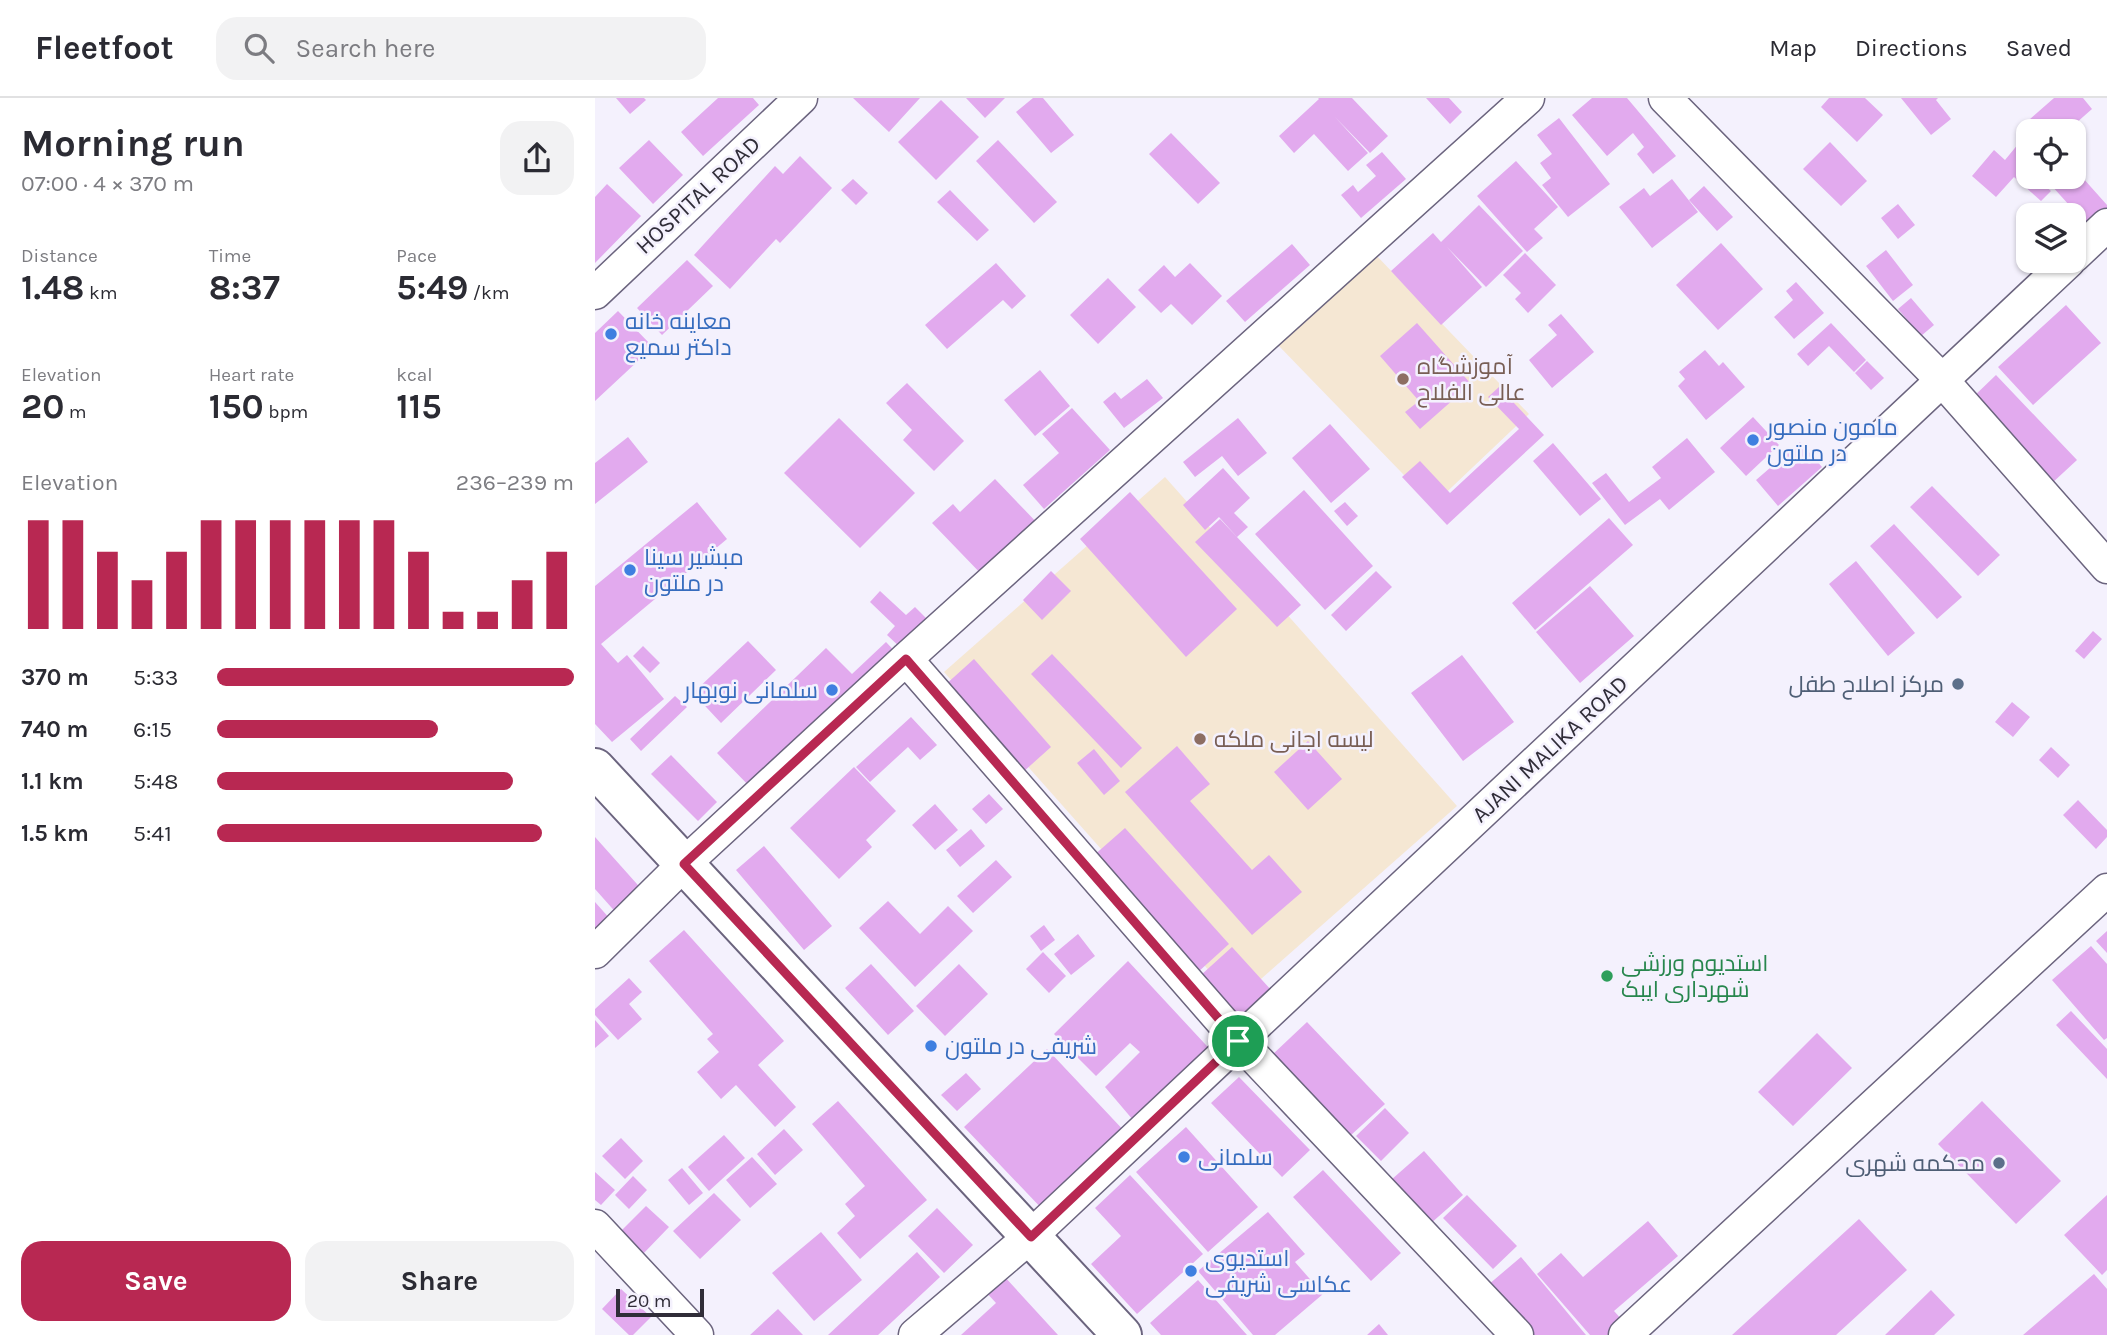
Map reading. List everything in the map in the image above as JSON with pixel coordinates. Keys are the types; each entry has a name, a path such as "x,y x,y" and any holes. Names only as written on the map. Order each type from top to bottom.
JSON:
{"main road":[{"path":"595,768 1122,1335"}],"street":[{"name":"HOSPITAL ROAD","path":"595,293 801,98"},
{"path":"595,952 684,864 906,659 1528,98"},
{"path":"1665,98 1942,380 2107,567"},
{"path":"2086,245 2107,225"},
{"name":"AJANI MALIKA ROAD","path":"915,1335 1031,1237 2056,273"},
{"path":"906,659 1238,1041 1517,1335"},
{"path":"1625,1335 2107,890"},
{"path":"595,1226 697,1335"}],"shaded area":[{"name":"آموزشگاه عالی الفلاح","path":"1373,252 1529,414 1433,505 1277,344"},
{"name":"لیسه اجانی ملکه","path":"1165,477 1457,806 1236,1001 944,672"}],"building":[{"path":"616,98 644,98 646,100 630,114"},
{"path":"718,98 753,98 759,105 703,156 681,132"},
{"path":"853,98 920,98 889,132"},
{"path":"966,98 1005,98 985,118"},
{"path":"1033,98 1043,98 1074,135 1051,153 1016,112"},
{"path":"1318,98 1352,98 1388,136 1370,153 1335,117 1368,153 1348,171 1314,134 1294,153 1279,136"},
{"path":"1426,98 1449,98 1462,112 1450,124"},
{"path":"1592,98 1627,98 1676,156 1653,174 1637,154 1644,147 1633,133 1607,156 1572,115"},
{"path":"1829,98 1865,98 1883,115 1857,142 1821,107"},
{"path":"1901,98 1938,98 1936,100 1951,119 1931,135"},
{"path":"2054,98 2083,98 2092,109 2081,119 2030,119"},
{"path":"941,100 979,137 936,180 898,142"},
{"path":"1559,118 1610,184 1568,217 1542,185 1551,178 1540,163 1552,154 1537,135"},
{"path":"1171,133 1220,183 1198,204 1149,154"},
{"path":"649,140 683,175 653,204 619,168"},
{"path":"998,140 1057,202 1034,223 976,161"},
{"path":"1830,142 1867,181 1841,206 1803,169"},
{"path":"2016,147 2016,179 2014,177 1996,197 1972,176 1994,150 2005,160"},
{"path":"1382,152 1406,179 1361,218 1341,195 1353,185 1358,192 1376,176 1366,165"},
{"path":"800,156 832,188 780,243 776,239 730,289 694,255 775,166 783,174"},
{"path":"1516,161 1558,207 1534,229 1543,238 1527,252 1477,196"},
{"path":"853,179 868,193 856,205 841,190"},
{"path":"1672,179 1698,212 1652,248 1619,207 1644,188 1650,196"},
{"path":"2086,181 2107,208 2088,226 2086,203 2067,203 2055,189 2086,189"},
{"path":"607,184 641,216 595,263 595,197"},
{"path":"1704,186 1733,217 1717,231 1689,200"},
{"path":"2028,189 2051,191 2041,201"},
{"path":"950,190 989,230 977,241 937,202"},
{"path":"1898,204 1915,225 1898,239 1881,218"},
{"path":"1479,205 1523,251 1486,287 1447,247 1482,287 1441,325 1391,271 1433,233 1441,242"},
{"path":"1721,243 1763,289 1718,330 1676,285"},
{"path":"1292,244 1310,265 1245,322 1226,301"},
{"path":"1886,250 1913,285 1893,301 1866,266"},
{"path":"1525,253 1556,285 1528,313 1515,299 1521,293 1503,275"},
{"path":"687,260 713,286 662,335 637,308"},
{"path":"996,263 1026,296 1012,309 1003,300 947,349 925,325"},
{"path":"1190,263 1222,296 1192,325 1171,304 1161,313 1138,290 1164,265 1175,277"},
{"path":"1108,278 1136,307 1098,344 1070,315"},
{"path":"1796,282 1824,313 1794,339 1774,317 1793,300 1786,291"},
{"path":"1911,298 1934,325 1921,336 1898,309"},
{"path":"2066,305 2101,343 2033,405 1998,367"},
{"path":"618,311 653,347 595,401 595,333"},
{"path":"1561,314 1594,352 1552,388 1529,360 1557,335 1548,325"},
{"path":"1417,323 1471,384 1420,429 1405,412 1419,401 1380,356"},
{"path":"1831,323 1866,360 1854,372 1829,346 1808,366 1797,354"},
{"path":"1705,350 1719,366 1723,362 1745,387 1706,420 1678,386 1685,379 1679,372"},
{"path":"1867,361 1884,378 1871,390 1855,373"},
{"path":"1040,370 1070,406 1035,436 1004,400"},
{"path":"1996,375 2077,460 2051,484 1971,399"},
{"path":"1147,379 1163,398 1124,428 1103,402 1115,392 1121,399"},
{"path":"907,383 964,441 934,471 903,440 912,430 886,403"},
{"path":"1499,387 1544,435 1447,525 1402,477 1420,461 1450,493 1519,429 1488,397"},
{"path":"1072,408 1110,450 1044,509 1023,485 1059,453 1042,434"},
{"path":"1753,417 1779,445 1746,476 1720,448"},
{"path":"839,418 915,493 860,548 784,473"},
{"path":"1238,418 1267,453 1238,476 1222,456 1195,477 1183,462"},
{"path":"1330,424 1370,469 1331,503 1292,458"},
{"path":"628,437 648,462 595,504 595,463"},
{"path":"1687,438 1715,472 1669,510 1660,499 1625,525 1592,483 1606,473 1629,502 1661,478 1652,467"},
{"path":"1800,442 1822,467 1778,506 1756,480"},
{"path":"1553,443 1601,499 1580,516 1533,461"},
{"path":"1223,468 1250,498 1234,513 1248,527 1237,537 1219,517 1205,530 1183,505"},
{"path":"995,479 1042,528 987,580 932,523 953,504 960,512"},
{"path":"1932,486 2000,555 1978,576 1910,507"},
{"path":"1304,490 1373,566 1325,610 1255,534"},
{"path":"1130,492 1237,609 1186,657 1080,539"},
{"path":"697,502 727,539 601,644 618,663 627,655 664,699 612,742 595,724 595,586"},
{"path":"1345,502 1358,516 1347,526 1334,511"},
{"path":"1609,518 1633,545 1535,630 1512,603"},
{"path":"1220,519 1301,605 1277,627 1195,542"},
{"path":"1894,524 1962,597 1937,619 1870,546"},
{"path":"1856,561 1915,633 1888,656 1829,584"},
{"path":"1051,571 1071,591 1042,620 1023,600"},
{"path":"1376,571 1392,587 1346,631 1331,615"},
{"path":"1590,586 1634,636 1580,683 1536,632"},
{"path":"880,591 906,615 915,607 929,621 902,649 887,635 895,626 870,602"},
{"path":"2093,631 2102,639 2084,659 2075,651"},
{"path":"748,641 776,670 721,723 693,693"},
{"path":"886,642 903,660 754,791 717,753 826,648 852,674"},
{"path":"643,646 660,663 650,673 633,656"},
{"path":"1052,654 1142,748 1121,768 1031,674"},
{"path":"1462,655 1514,722 1463,761 1411,693"},
{"path":"974,659 1051,747 1022,773 944,686"},
{"path":"675,696 687,707 641,751 630,739"},
{"path":"2012,702 2030,717 2013,737 1995,722"},
{"path":"911,717 937,745 920,760 908,747 870,782 856,767"},
{"path":"1308,741 1342,779 1308,810 1274,772"},
{"path":"1177,746 1210,784 1190,801 1252,870 1269,855 1302,892 1252,935 1125,792"},
{"path":"2051,747 2070,765 2058,778 2039,760"},
{"path":"1094,749 1120,781 1104,795 1077,763"},
{"path":"671,755 717,802 698,821 651,774"},
{"path":"854,767 896,811 866,840 872,847 839,879 790,828"},
{"path":"989,794 1003,809 986,824 972,809"},
{"path":"2078,800 2107,830 2107,837 2096,849 2063,815"},
{"path":"935,804 958,830 935,850 912,825"},
{"path":"1125,828 1229,944 1197,973 1092,857"},
{"path":"971,829 985,846 960,867 946,850"},
{"path":"595,837 645,893 619,916 595,889"},
{"path":"764,846 832,926 804,950 736,870"},
{"path":"996,860 1012,877 973,913 957,896"},
{"path":"888,901 920,934 948,906 973,931 915,987 859,928"},
{"path":"595,902 611,920 595,934"},
{"path":"1044,925 1055,940 1041,951 1030,936"},
{"path":"684,930 784,1041 758,1065 796,1107 775,1127 736,1085 721,1099 697,1072 719,1052 707,1039 713,1034 649,961"},
{"path":"2107,931 2107,953 2096,941"},
{"path":"1078,934 1095,956 1071,975 1054,954"},
{"path":"2091,946 2107,964 2107,1038 2104,1040 2052,980"},
{"path":"1232,947 1272,991 1241,1019 1201,975"},
{"path":"1043,952 1066,976 1049,993 1026,969"},
{"path":"1128,961 1218,1058 1139,1127 1105,1087 1140,1052 1130,1043 1096,1076 1054,1034"},
{"path":"871,964 914,1011 888,1035 845,988"},
{"path":"959,964 988,994 945,1036 916,1006"},
{"path":"629,978 642,992 629,1004 642,1019 618,1040 595,1015 595,1009"},
{"path":"2071,1011 2107,1049 2107,1079 2056,1025"},
{"path":"595,1020 609,1036 595,1048"},
{"path":"1307,1022 1385,1104 1350,1136 1272,1055"},
{"path":"1817,1033 1852,1068 1793,1126 1758,1092"},
{"path":"1047,1049 1128,1135 1045,1212 964,1127"},
{"path":"966,1073 981,1089 957,1111 941,1095"},
{"path":"1239,1077 1310,1150 1282,1177 1211,1103"},
{"path":"838,1101 927,1200 860,1259 837,1233 855,1216 845,1204 865,1186 812,1124"},
{"name":"محکمه شهری","path":"1982,1101 2061,1181 2016,1224 1938,1144"},
{"path":"1385,1108 1409,1133 1381,1161 1356,1136"},
{"path":"1186,1127 1258,1207 1208,1252 1136,1172"},
{"path":"784,1129 803,1150 775,1175 757,1154"},
{"path":"724,1135 745,1158 709,1191 688,1167"},
{"path":"621,1138 643,1161 625,1179 602,1156"},
{"path":"1424,1151 1463,1195 1430,1224 1391,1180"},
{"path":"752,1157 777,1184 750,1208 726,1180"},
{"path":"682,1168 703,1193 689,1205 668,1180"},
{"path":"1323,1170 1401,1253 1371,1281 1293,1197"},
{"path":"595,1172 615,1190 601,1205 595,1200"},
{"path":"1130,1175 1203,1254 1137,1314 1091,1264 1121,1236 1095,1208"},
{"path":"633,1176 647,1190 629,1209 615,1195"},
{"path":"714,1193 741,1220 700,1259 673,1231"},
{"path":"1467,1195 1517,1246 1493,1269 1443,1218"},
{"path":"2107,1195 2107,1270 2102,1275 2064,1235"},
{"path":"646,1206 669,1227 643,1254 620,1232"},
{"path":"937,1208 973,1245 944,1273 908,1236"},
{"path":"1268,1212 1305,1254 1295,1262 1323,1294 1275,1335 1253,1335 1198,1271"},
{"path":"1859,1219 1907,1270 1836,1335 1732,1335"},
{"path":"1648,1221 1678,1256 1614,1311 1623,1321 1607,1335 1590,1335 1537,1274 1561,1253 1583,1277"},
{"path":"821,1232 862,1280 814,1321 772,1273"},
{"path":"917,1252 940,1277 878,1335 828,1335"},
{"path":"1521,1257 1586,1335 1531,1335 1488,1285"},
{"path":"2094,1274 2107,1289 2107,1335 2023,1335"},
{"path":"1003,1275 1058,1335 961,1335 996,1303 985,1291"},
{"path":"1198,1280 1247,1335 1161,1335 1150,1323"},
{"path":"621,1289 651,1317 633,1335 629,1335 602,1309"},
{"path":"1931,1290 1955,1315 1934,1335 1885,1335"},
{"path":"778,1309 803,1335 750,1335"},
{"path":"1379,1324 1388,1335 1367,1335"}],"place":[{"name":"معاینه خانه داکتر سمیع","path":"611,334"},
{"name":"آموزشگاه عالی الفلاح","path":"1403,379"},
{"name":"مامون منصور در ملتون","path":"1753,440"},
{"name":"مبشیر سینا در ملتون","path":"630,570"},
{"name":"مرکز اصلاح طفل","path":"1958,684"},
{"name":"سلمانی نوبهار","path":"832,690"},
{"name":"لیسه اجانی ملکه","path":"1200,739"},
{"name":"استدیوم ورزشی شهرداری ایبک","path":"1607,976"},
{"name":"شریفی در ملتون","path":"931,1046"},
{"name":"سلمانی","path":"1184,1157"},
{"name":"محکمه شهری","path":"1999,1163"},
{"name":"استدیوی عکاسی شریفی","path":"1191,1271"}],"route":[{"path":"906,659 1238,1041 1031,1237 684,864 906,659"}]}
